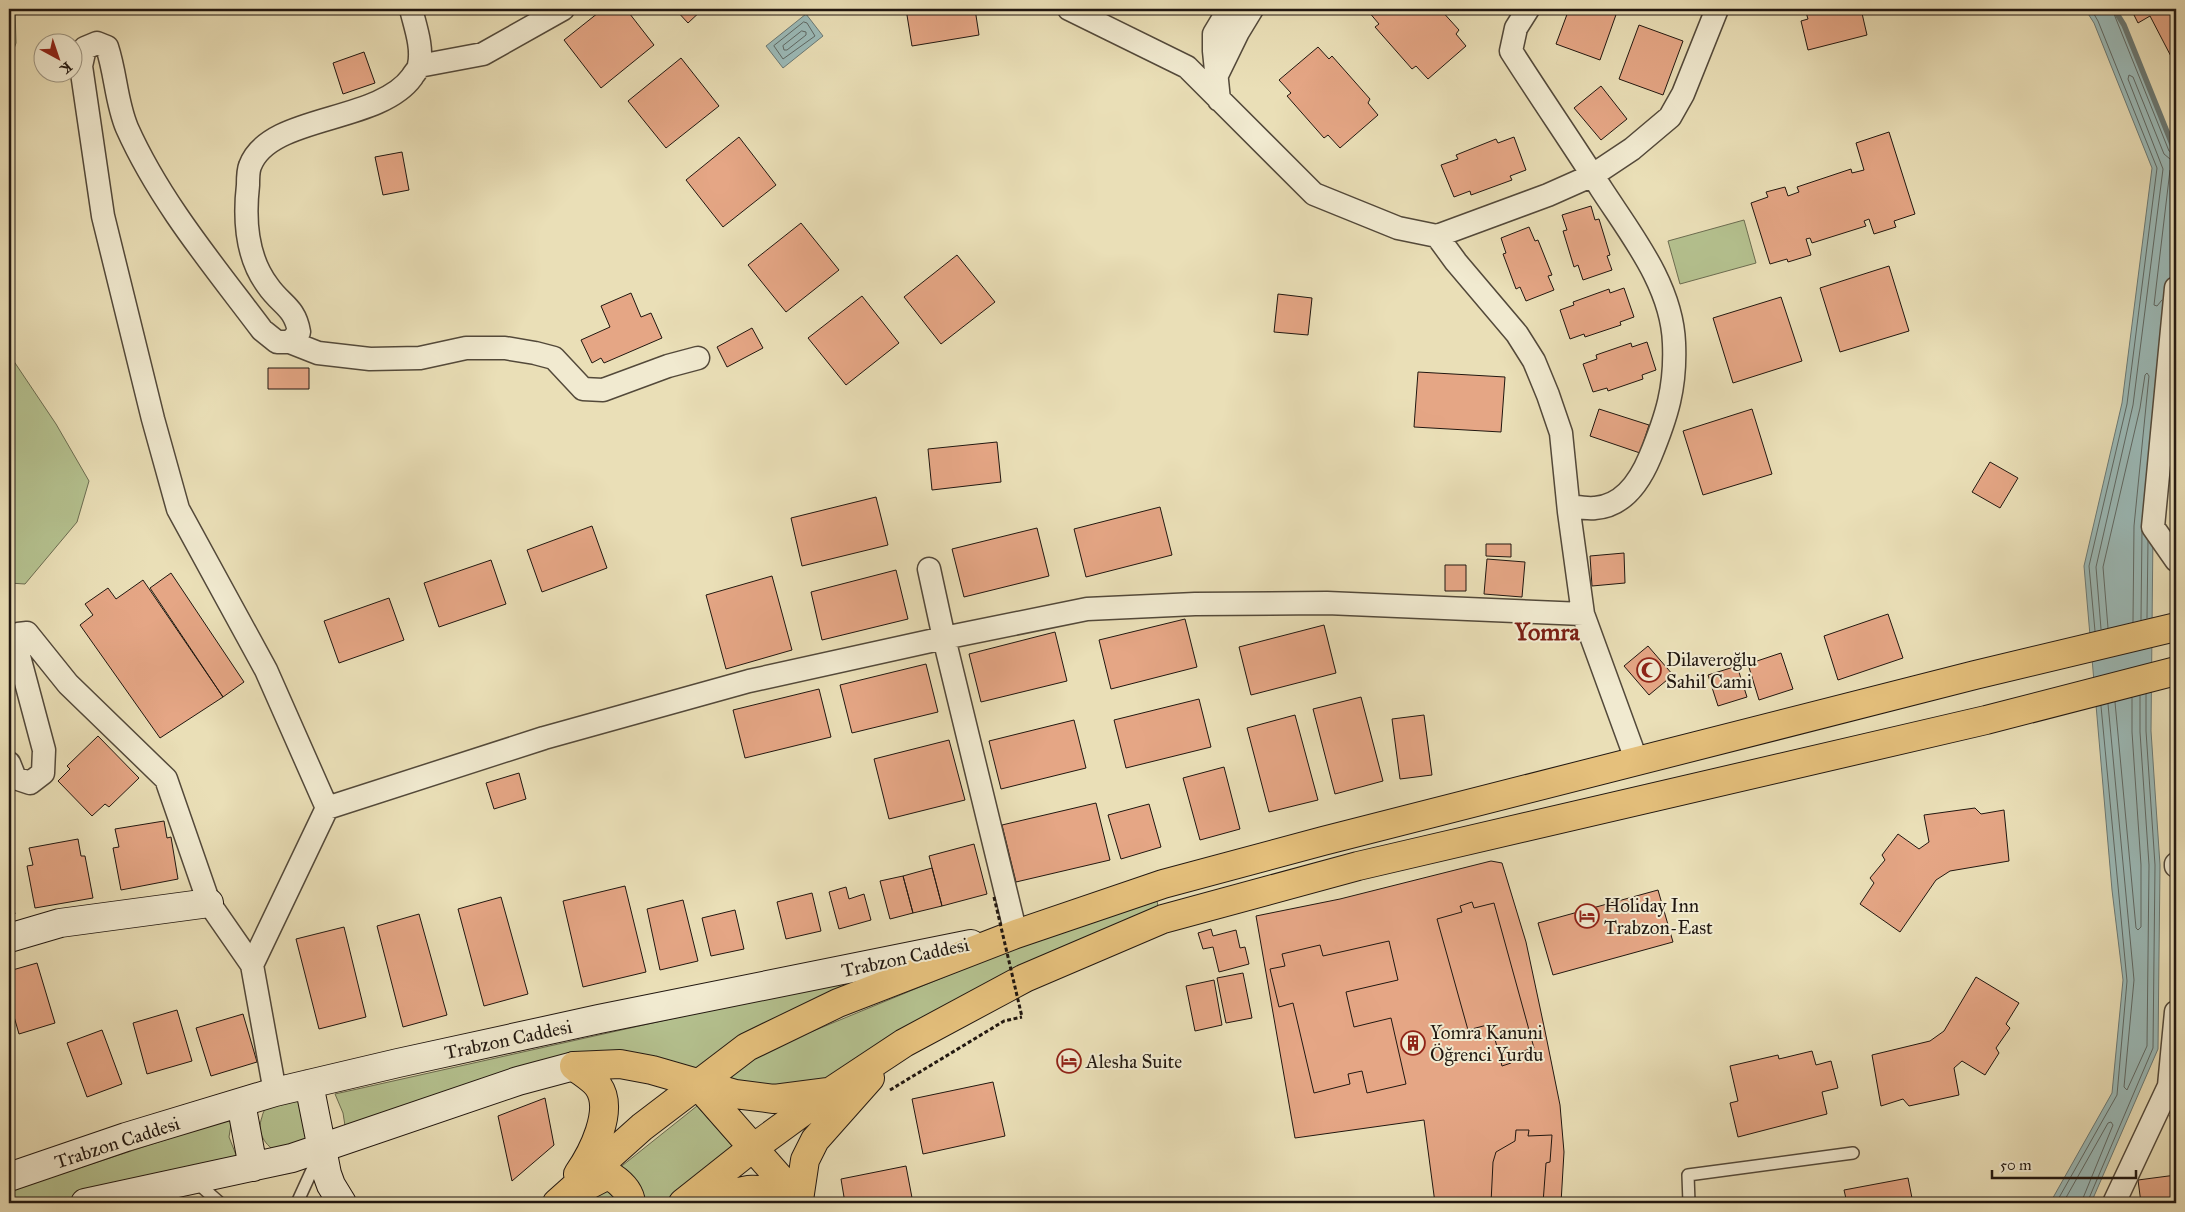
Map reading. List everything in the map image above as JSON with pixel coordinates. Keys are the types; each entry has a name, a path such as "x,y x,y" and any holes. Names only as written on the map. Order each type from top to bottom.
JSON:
{"highway":[{"path":"558,1202 637,1131 747,1047 830,1007 1016,934 1163,884 1323,841 1975,675 2176,626"},
{"path":"682,1203 830,1092 904,1043 1025,978 1164,919 1358,866 1986,720 2176,670"},
{"path":"800,1202 805,1160 815,1140 904,1043"},
{"path":"574,1066 620,1064 676,1076 697,1084 735,1094 774,1099 830,1092"},
{"path":"558,1202 590,1156 602,1124 604,1105 598,1087 574,1066"},
{"path":"697,1084 800,1202"},
{"path":"558,1202 604,1177 612,1177 625,1189 631,1198 631,1203"},
{"path":"715,1203 730,1194 744,1189 759,1189 800,1202"}],"main road":[{"path":"9,938 60,923 209,902"},
{"name":"Trabzon Caddesi","path":"9,1177 126,1138 275,1092 398,1063 590,1022 1016,934"},
{"path":"85,1203 164,1195 194,1180 292,1158 518,1081 574,1066"},
{"path":"309,1084 331,1185 342,1203"},
{"path":"241,1103 252,1166"}],"street":[{"path":"290,342 299,332 297,318 268,287 253,261 247,232 250,166 260,150 277,138 316,122 364,108 390,95 408,83 420,66 420,48 411,9"},
{"path":"420,66 482,54 563,9"},
{"path":"1069,9 1187,67 1314,194 1398,228 1437,236 1548,195 1593,175 1632,149 1670,117 1683,94 1717,9"},
{"path":"1219,100 1214,34 1229,9"},
{"path":"1218,73 1238,32 1252,9"},
{"path":"1528,9 1516,28 1511,51 1593,175 1662,288 1674,342 1673,389 1666,419 1646,465 1630,490 1613,504 1594,509 1569,506"},
{"path":"327,808 266,670 178,509 153,419 103,216 81,66 85,48 97,43 107,48 114,66 116,93 126,126 144,164 178,216 262,330 277,342 290,342 318,353 370,359 420,358 466,348 505,348 554,358 583,389 603,390 668,366 698,358"},
{"path":"1437,236 1456,262 1517,334 1534,361 1548,395 1561,433 1583,614 1638,762"},
{"path":"2176,288 2153,528 2176,560"},
{"path":"929,569 1016,934"},
{"path":"252,965 327,808 544,738 749,681 1087,609 1195,604 1327,603 1583,614"},
{"path":"9,763 15,778 30,783 43,773 44,750 16,645 18,634 26,633 68,684 166,779 209,902 252,965 275,1092"},
{"path":"2114,1203 2172,1087 2176,1012"}],"lane":[{"path":"298,1203 322,1148"},
{"path":"1689,1203 1688,1175 1853,1153"},
{"path":"194,1180 220,1203"}],"path":[{"path":"883,1095 1004,1021 1022,1017 994,898"}],"green space":[{"path":"9,9 15,9 16,43 9,63"},
{"path":"1744,220 1756,263 1680,284 1668,241"},
{"path":"9,354 56,424 89,481 77,522 25,584 9,583"},
{"path":"1157,901 1159,911 830,1082 767,1087 713,1078 767,1050 1034,940"},
{"path":"903,967 697,1072 624,1055 346,1132 343,1113 335,1094"},
{"path":"297,1097 318,1136 278,1153 269,1146 261,1133 260,1123 263,1113 267,1106 273,1103"},
{"path":"697,1106 734,1148 664,1203 640,1203 613,1173"},
{"path":"232,1118 229,1137 238,1160 49,1203 9,1203 9,1191"},
{"path":"606,1187 623,1203 578,1203"}],"water":[{"path":"2085,9 2117,9 2176,154 2176,288 2153,528 2151,731 2160,865 2158,1049 2091,1203 2050,1203 2112,1093 2123,980 2112,890 2084,566 2122,403 2152,168 2094,23"},
{"path":"806,14 823,36 783,68 766,46"}],"building":[{"path":"603,9 626,9 654,45 601,88 564,40"},
{"path":"675,9 703,9 688,23"},
{"path":"906,9 975,9 979,35 912,46"},
{"path":"1370,9 1440,9 1459,30 1456,34 1466,46 1428,79 1416,66 1412,69 1375,27 1379,24 1368,11"},
{"path":"1569,9 1618,9 1600,60 1556,44"},
{"path":"1805,9 1861,9 1867,35 1808,50 1801,21 1808,19"},
{"path":"2131,9 2176,9 2176,66 2150,16 2138,23"},
{"path":"1639,25 1683,41 1663,95 1619,79"},
{"path":"1318,47 1329,59 1332,56 1370,99 1368,103 1378,115 1340,148 1328,135 1324,138 1287,96 1291,93 1279,80"},
{"path":"364,52 375,83 343,94 333,63"},
{"path":"681,58 719,106 666,148 628,101"},
{"path":"1601,86 1627,119 1601,140 1574,108"},
{"path":"1889,132 1915,214 1894,221 1896,227 1874,234 1869,219 1864,221 1866,226 1812,243 1810,238 1806,239 1811,255 1788,262 1787,259 1770,264 1751,203 1768,197 1766,192 1785,187 1788,196 1799,192 1797,187 1851,169 1852,173 1864,170 1856,143"},
{"path":"739,137 776,185 723,227 686,180"},
{"path":"1514,137 1526,170 1510,176 1512,180 1471,195 1470,191 1454,197 1441,165 1458,159 1456,155 1496,139 1498,143"},
{"path":"402,152 409,190 383,195 375,157"},
{"path":"1591,206 1595,220 1599,219 1610,255 1607,256 1612,270 1583,280 1578,265 1574,267 1563,231 1567,230 1562,215"},
{"path":"801,223 839,270 786,312 748,265"},
{"path":"1529,227 1535,241 1538,240 1552,275 1548,276 1554,290 1526,301 1520,287 1516,289 1503,254 1506,253 1501,238"},
{"path":"957,255 995,302 941,344 904,297"},
{"path":"1889,266 1909,331 1840,352 1820,288"},
{"path":"1624,288 1634,317 1620,322 1621,325 1585,337 1584,334 1570,339 1560,310 1574,305 1573,302 1609,289 1610,293"},
{"path":"631,293 641,317 651,313 662,338 604,363 601,358 592,363 581,340 610,327 601,306"},
{"path":"1278,294 1312,298 1308,335 1274,332"},
{"path":"862,296 899,343 846,385 808,338"},
{"path":"1781,297 1802,361 1733,383 1713,318"},
{"path":"752,328 763,348 727,367 717,347"},
{"path":"1647,342 1656,370 1642,375 1643,379 1608,391 1607,388 1593,392 1583,364 1597,359 1596,355 1631,343 1632,347"},
{"path":"268,368 309,368 309,389 268,389"},
{"path":"1418,372 1505,377 1501,432 1414,427"},
{"path":"1599,409 1649,425 1640,453 1590,436"},
{"path":"1752,409 1772,474 1703,495 1683,431"},
{"path":"997,442 1001,482 932,490 928,449"},
{"path":"1990,462 2018,478 2000,508 1972,492"},
{"path":"876,497 888,545 802,566 791,518"},
{"path":"1160,507 1172,555 1086,577 1074,529"},
{"path":"592,526 607,568 542,592 527,550"},
{"path":"1037,528 1049,576 964,597 952,549"},
{"path":"1486,544 1511,544 1511,557 1486,556"},
{"path":"1624,553 1625,583 1592,586 1590,556"},
{"path":"1487,559 1525,562 1522,597 1484,594"},
{"path":"491,560 506,604 439,627 424,583"},
{"path":"1445,565 1466,565 1466,591 1445,591"},
{"path":"896,570 908,619 822,640 811,592"},
{"path":"171,573 244,682 223,697 150,588"},
{"path":"772,576 792,650 726,669 706,595"},
{"path":"143,580 223,697 160,738 80,625 93,615 85,604 108,588 116,599"},
{"path":"389,598 404,640 339,663 324,621"},
{"path":"1888,614 1903,658 1838,680 1824,636"},
{"path":"1185,619 1197,667 1111,689 1099,640"},
{"path":"1324,625 1336,673 1251,695 1239,647"},
{"path":"1055,632 1067,681 981,702 969,654"},
{"name":"Dilaveroğlu Sahil Cami","path":"1648,646 1673,675 1649,695 1624,666"},
{"path":"1781,653 1793,689 1759,700 1748,664"},
{"path":"926,664 938,712 852,733 840,685"},
{"path":"1737,666 1747,697 1718,706 1708,675"},
{"path":"819,689 831,737 745,758 733,710"},
{"path":"1361,697 1383,781 1335,794 1313,709"},
{"path":"1199,699 1211,747 1126,768 1114,720"},
{"path":"1295,715 1318,800 1269,812 1247,728"},
{"path":"1424,715 1432,775 1400,779 1392,719"},
{"path":"1074,720 1086,768 1001,789 989,741"},
{"path":"98,736 139,778 109,807 105,804 92,816 58,781 70,769 67,766"},
{"path":"949,740 965,800 889,819 874,759"},
{"path":"1224,767 1240,829 1200,840 1183,778"},
{"path":"519,773 526,799 494,809 486,783"},
{"path":"1096,803 1110,860 1016,882 1002,825"},
{"path":"1149,804 1161,847 1121,859 1108,815"},
{"path":"1975,808 1981,814 2004,810 2009,861 1950,871 1936,880 1900,932 1860,904 1874,883 1870,878 1885,860 1882,855 1898,834 1919,849 1929,842 1924,815"},
{"path":"164,821 167,838 171,837 178,879 121,890 113,848 119,847 115,829"},
{"path":"78,839 81,856 85,856 93,898 35,908 27,866 33,865 29,848"},
{"path":"974,844 987,894 942,906 929,856"},
{"name":"Yomra Kanuni Öğrenci Yurdu","path":"1491,861 1502,863 1526,942 1545,1031 1560,1105 1564,1152 1561,1203 1435,1203 1424,1120 1295,1138 1256,916 1340,899"},
{"path":"932,868 942,906 913,913 903,876"},
{"path":"903,876 913,913 890,919 880,881"},
{"path":"625,886 646,972 583,987 563,901"},
{"path":"846,887 849,899 864,894 871,920 839,929 829,892"},
{"path":"1658,890 1673,942 1553,975 1538,923"},
{"path":"9,891 15,914 9,916"},
{"path":"812,893 821,931 786,939 777,902"},
{"path":"501,897 528,994 484,1006 458,909"},
{"path":"683,900 698,961 660,970 647,909"},
{"path":"1472,902 1474,908 1494,903 1534,1048 1509,1055 1511,1063 1502,1066 1491,1024 1468,1030 1437,919 1462,912 1460,906"},
{"path":"735,910 744,949 711,956 702,918"},
{"path":"419,914 447,1015 403,1027 377,926"},
{"path":"344,927 366,1017 319,1029 296,939"},
{"path":"1211,929 1213,936 1236,930 1240,948 1245,947 1249,964 1219,972 1213,947 1203,949 1198,933"},
{"path":"1389,941 1398,980 1346,992 1354,1027 1391,1018 1406,1084 1367,1093 1362,1071 1348,1074 1350,1084 1314,1093 1293,1003 1279,1007 1270,969 1285,966 1282,954 1320,945 1323,956"},
{"path":"37,963 55,1023 19,1034 9,999 9,971"},
{"path":"1243,973 1252,1018 1226,1023 1217,978"},
{"path":"1976,977 2019,1003 2006,1024 2010,1028 1996,1048 1999,1053 1985,1075 1962,1061 1954,1068 1959,1095 1909,1106 1903,1099 1881,1106 1872,1055 1930,1041 1944,1031"},
{"path":"1214,980 1222,1025 1195,1031 1186,986"},
{"path":"177,1010 192,1061 147,1074 133,1023"},
{"path":"243,1014 257,1062 211,1076 196,1028"},
{"path":"102,1030 122,1084 87,1097 67,1043"},
{"path":"1812,1051 1816,1065 1831,1061 1838,1088 1822,1092 1827,1114 1738,1137 1730,1103 1738,1101 1730,1066 1778,1055 1779,1059"},
{"path":"993,1082 1005,1136 923,1154 912,1099"},
{"path":"545,1098 554,1145 512,1181 498,1116"},
{"path":"2176,1114 2176,1142 2173,1143 2170,1115"},
{"path":"1516,1130 1529,1130 1528,1136 1552,1135 1550,1162 1546,1163 1543,1203 1491,1203 1493,1162 1496,1152 1515,1141"},
{"path":"906,1166 913,1203 845,1203 841,1179"},
{"path":"2176,1175 2176,1203 2141,1203 2138,1180"},
{"path":"1908,1178 1913,1203 1847,1203 1844,1190"}],"waterway":[{"path":"2114,9 2124,25 2176,154"}],"place":[{"name":"Dilaveroğlu Sahil Cami","path":"1649,670"},
{"name":"Holiday Inn Trabzon-East","path":"1587,916"},
{"name":"Yomra Kanuni Öğrenci Yurdu","path":"1413,1043"},
{"name":"Alesha Suite","path":"1069,1061"}],"district":[{"name":"Yomra","path":"1547,632"}]}
